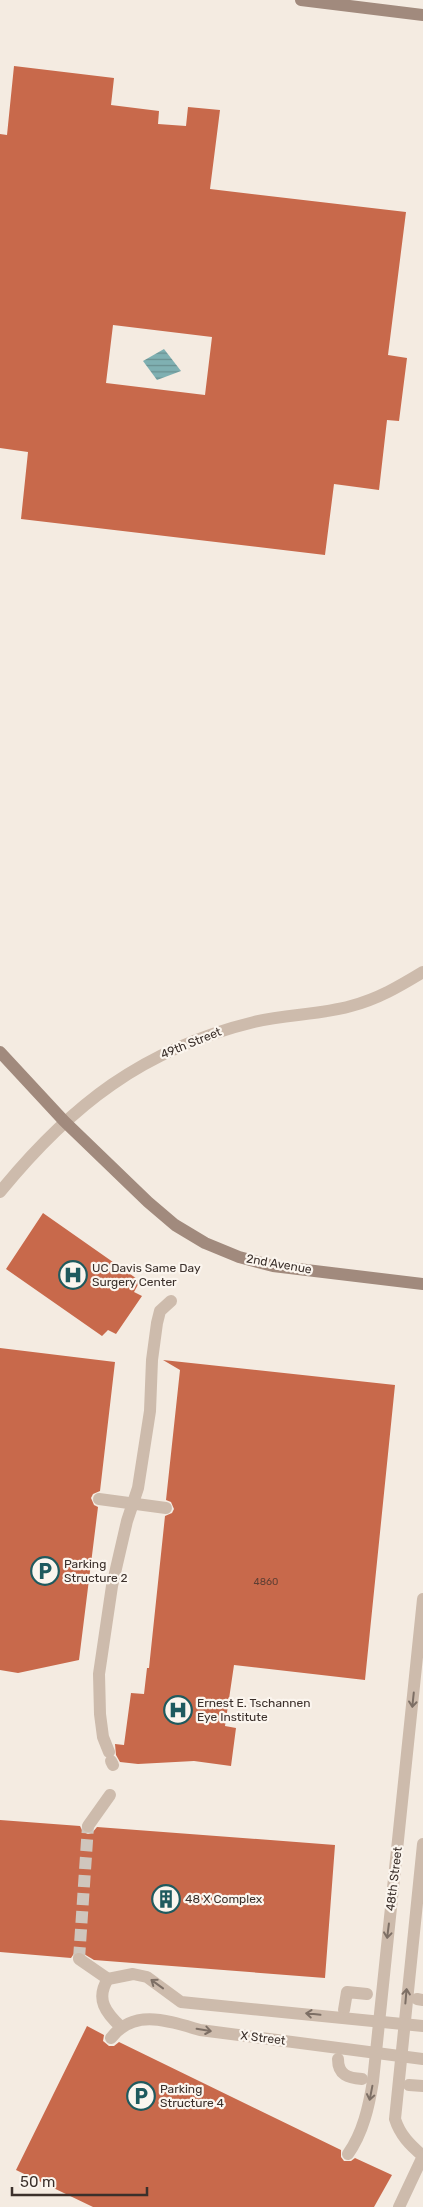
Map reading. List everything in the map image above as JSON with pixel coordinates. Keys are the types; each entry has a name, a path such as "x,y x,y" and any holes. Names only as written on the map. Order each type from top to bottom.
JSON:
{"street":[{"path":"301,0 423,15"},
{"name":"49th Street","path":"0,1192 64,1121 119,1078 151,1060 192,1041 255,1021 351,1006 397,988 423,972"},
{"name":"2nd Avenue","path":"0,1052 64,1121 148,1202 175,1225 206,1243 238,1257 273,1266 423,1284"},
{"path":"111,1760 103,1737 100,1714 99,1674 112,1586 138,1488 150,1411 157,1324 160,1311 171,1300"},
{"path":"98,1500 166,1508"},
{"name":"48th Street","path":"348,2154 368,2110 376,2053 423,1599"},
{"path":"88,1826 110,1795"},
{"name":"48th Street","path":"423,1844 394,2119 398,2130 412,2147 423,2156"},
{"path":"79,1958 108,1979"},
{"path":"121,2027 103,2006 101,1995 108,1979 133,1974 147,1977 181,2002 423,2026"},
{"path":"344,2010 346,1992 368,1994"},
{"name":"X Street","path":"111,2038 121,2027 138,2019 168,2021 200,2030 423,2059"},
{"path":"338,2059 339,2070 343,2075 362,2079"},
{"path":"409,2085 423,2086"},
{"path":"399,2207 423,2156"}],"water":[{"path":"164,349 181,371 157,380 143,361"}],"building":[{"path":"14,66 114,78 111,105 159,111 158,124 186,126 188,107 220,110 210,189 406,212 388,355 407,358 399,421 387,420 379,490 334,484 325,555 21,519 28,452 0,448 0,134 7,135","holes":["113,325 212,337 205,395 106,383"]},
{"name":"UC Davis Same Day Surgery Center","path":"43,1213 140,1281 134,1292 142,1296 116,1334 108,1330 102,1336 6,1269"},
{"name":"Parking Structure 2","path":"0,1348 115,1362 100,1491 93,1494 91,1498 94,1505 98,1507 79,1660 18,1673 0,1670"},
{"path":"163,1360 395,1385 365,1680 234,1665 225,1726 236,1728 231,1766 194,1761 138,1764 120,1762 116,1755 115,1744 124,1745 131,1693 144,1694 147,1668 149,1668 165,1516 172,1513 174,1509 171,1502 166,1500 180,1370"},
{"name":"48 X Complex","path":"0,1820 80,1826 83,1832 88,1834 92,1833 97,1827 335,1845 325,1978 94,1960 79,1951 75,1952 71,1958 0,1952"},
{"name":"Parking Structure 4","path":"87,2026 104,2035 103,2041 109,2046 114,2046 119,2042 341,2150 341,2157 344,2161 351,2161 355,2158 392,2175 374,2207 93,2207 16,2170"}],"tunnel":[{"path":"79,1959 88,1826"}],"place":[{"name":"UC Davis Same Day Surgery Center","path":"73,1275"},
{"name":"Parking Structure 2","path":"45,1571"},
{"name":"Ernest E. Tschannen Eye Institute","path":"178,1710"},
{"name":"48 X Complex","path":"166,1899"},
{"name":"Parking Structure 4","path":"141,2096"}]}
